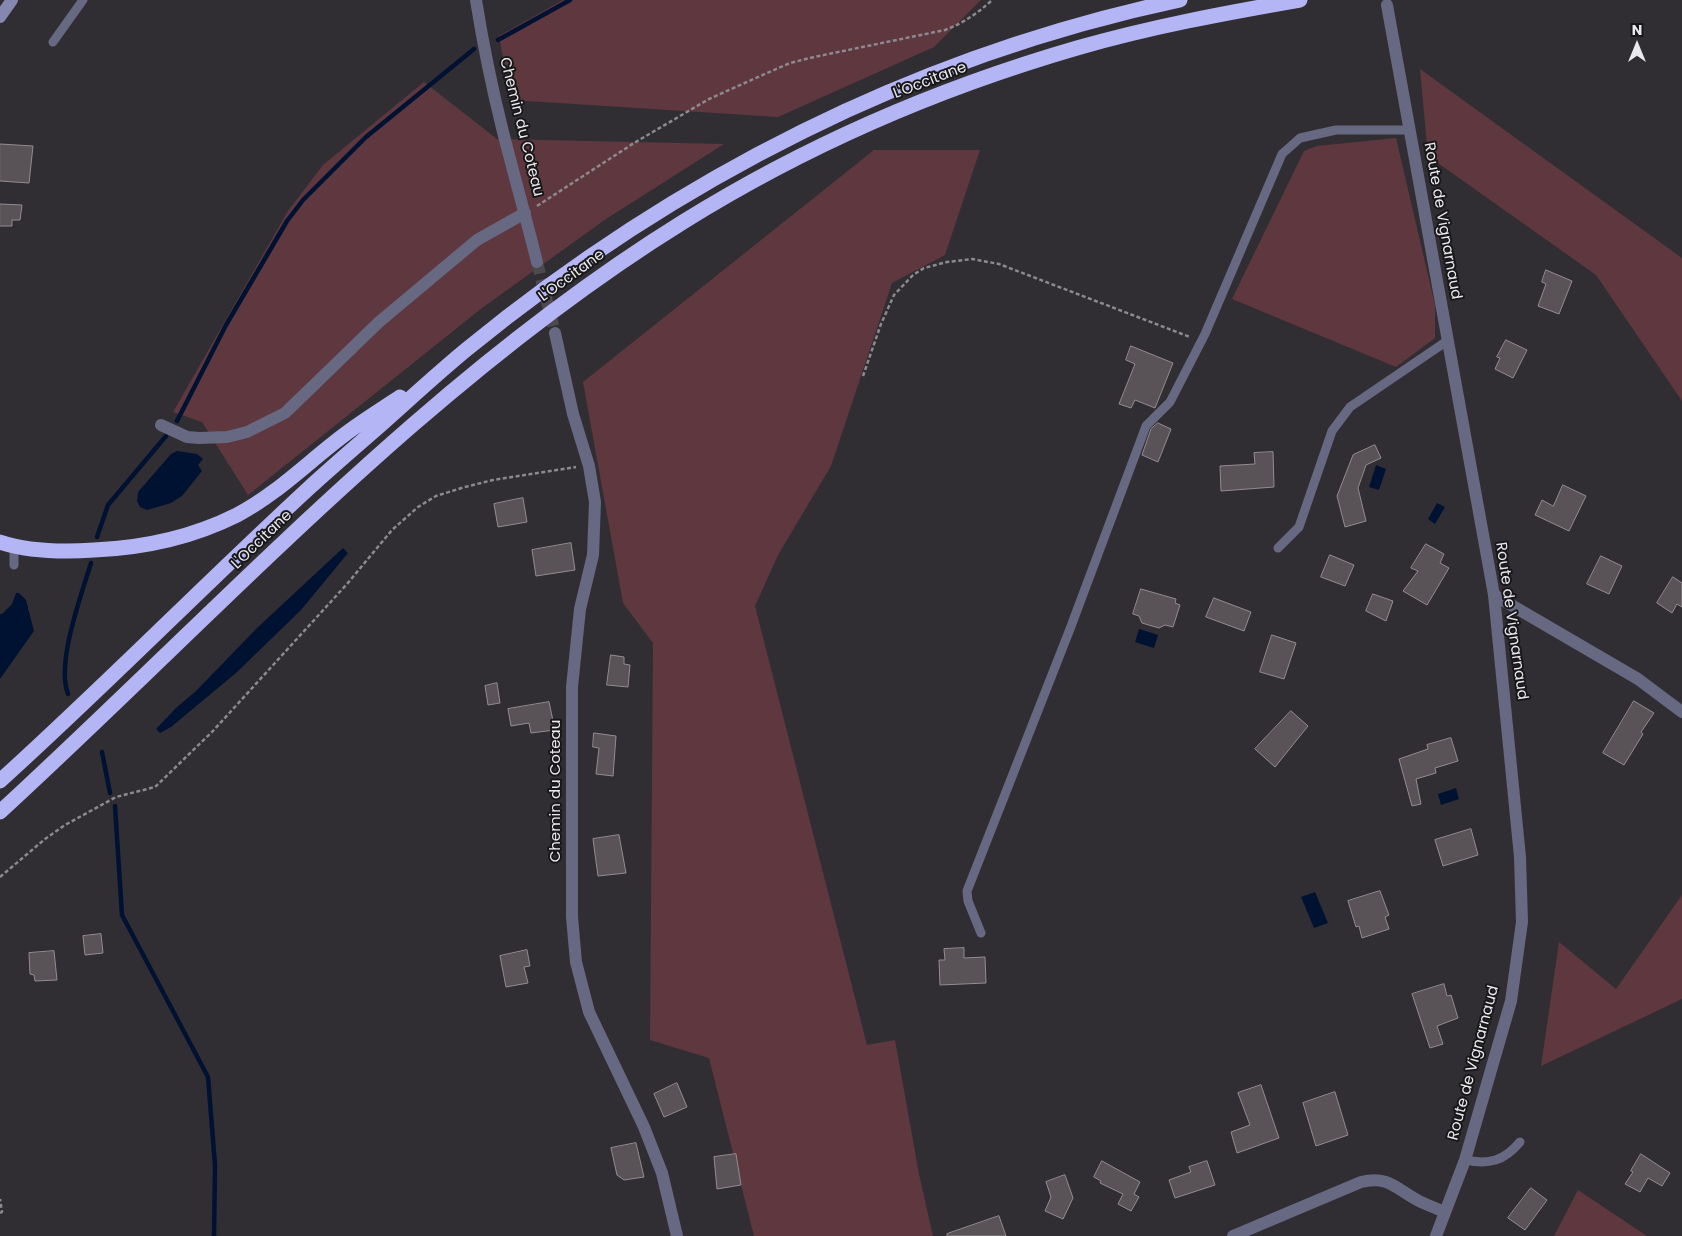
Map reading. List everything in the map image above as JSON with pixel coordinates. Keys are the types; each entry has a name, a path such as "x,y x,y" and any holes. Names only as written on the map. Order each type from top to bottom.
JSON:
{"highway":[{"name":"L'Occitane","path":"0,781 64,723 310,487 451,362 609,243 675,200 800,132 858,104 1000,49 1072,27 1180,0"},
{"name":"L'Occitane","path":"0,812 80,739 324,504 468,377 621,262 684,222 750,183 808,153 867,124 936,96 1078,48 1234,11 1300,0"},
{"path":"7,544 43,550 113,549 160,542 197,532 238,514 274,492 344,435 451,362"}],"main road":[{"path":"0,17 12,0"}],"street":[{"name":"Chemin du Coteau","path":"476,0 502,131 537,262"},
{"name":"Route de Vignarnaud","path":"1387,5 1494,595 1520,857 1522,922 1510,1001 1465,1160 1436,1236"},
{"path":"161,425 187,437 227,437 247,432 285,413 379,322 454,259 477,240 525,213"},
{"name":"Chemin du Coteau","path":"555,333 588,466 594,502 593,555 580,609 572,687 572,917 576,962 589,1012 644,1127 662,1173 677,1236"},
{"path":"1494,595 1638,679 1682,712"},
{"path":"1233,1236 1361,1182 1373,1179 1386,1182 1444,1212"}],"lane":[{"path":"53,42 83,0"},
{"path":"981,933 968,901 967,891 1070,629 1146,426 1170,402 1201,341 1282,154 1300,138 1336,130 1410,130"},
{"path":"1278,548 1299,527 1332,431 1350,407 1448,341"},
{"path":"7,544 14,565"},
{"path":"1465,1160 1480,1163 1502,1158 1510,1153 1520,1142"}],"path":[{"path":"525,213 550,199 634,143 709,99 790,63 945,30 963,23 981,11 992,0"},
{"path":"864,376 881,324 894,295 913,275 924,268 947,262 972,259 999,264 1201,341"},
{"path":"0,877 65,825 116,798 155,787 212,732 347,584 392,530 418,507 436,496 465,487 552,470 588,466"},
{"path":"0,1200 2,1212 0,1213"}],"shaded area":[{"path":"563,0 981,0 934,47 778,117 511,100 499,36"},
{"path":"1420,69 1682,258 1682,401 1596,275 1428,156"},
{"path":"424,82 497,139 724,144 606,219 482,308 248,495 202,422 173,412 288,211 323,165"},
{"path":"1396,138 1435,305 1435,338 1396,367 1232,299 1304,151 1317,146"},
{"path":"874,150 980,150 945,255 892,283 831,466 778,555 755,606 867,1045 895,1040 919,1174 933,1236 754,1236 709,1058 650,1040 653,643 623,603 583,382"},
{"path":"1682,895 1682,999 1541,1066 1559,942 1616,989"},
{"path":"1578,1190 1647,1236 1554,1236"}],"water":[{"path":"177,451 197,454 203,459 198,465 202,471 182,496 171,503 147,510 140,507 137,501 138,492 171,454"},
{"path":"1376,465 1386,469 1379,490 1369,487"},
{"path":"1437,503 1445,507 1435,524 1428,519"},
{"path":"343,548 348,553 301,610 236,673 171,727 160,733 156,729 257,628"},
{"path":"16,593 19,593 26,600 34,631 0,679 0,614 12,604"},
{"path":"1139,629 1158,635 1154,648 1135,642"},
{"path":"1456,788 1459,799 1441,805 1438,794"},
{"path":"1315,892 1328,923 1314,928 1301,897"}],"building":[{"path":"0,144 33,146 29,183 0,181"},
{"path":"0,204 22,205 20,220 12,220 12,226 0,226"},
{"path":"1546,270 1572,281 1559,314 1538,306 1546,284 1542,282"},
{"path":"1506,340 1527,350 1513,378 1495,369 1500,358 1497,357"},
{"path":"1131,346 1173,363 1155,408 1135,400 1131,408 1119,404 1135,364 1126,360"},
{"path":"1158,423 1171,429 1158,462 1142,455 1151,429"},
{"path":"1375,445 1381,458 1366,465 1358,488 1366,521 1345,527 1337,496 1353,455"},
{"path":"1273,452 1274,487 1221,491 1220,466 1255,464 1254,453"},
{"path":"1563,485 1586,496 1569,531 1535,515 1542,500 1553,506"},
{"path":"523,498 527,522 498,527 494,504"},
{"path":"571,543 575,570 536,576 532,550"},
{"path":"1426,544 1444,554 1440,563 1449,568 1427,605 1403,591 1418,571 1411,568"},
{"path":"1330,555 1354,565 1345,586 1321,577"},
{"path":"1601,556 1622,566 1609,594 1587,584"},
{"path":"1673,577 1682,583 1682,607 1677,604 1672,613 1657,603"},
{"path":"1141,589 1176,599 1175,603 1180,605 1173,627 1165,625 1159,628 1142,623 1139,616 1133,614"},
{"path":"1373,594 1393,601 1386,621 1366,611"},
{"path":"1214,598 1251,612 1244,631 1206,617"},
{"path":"1272,635 1296,643 1284,679 1260,672"},
{"path":"611,655 624,657 624,664 630,665 628,687 607,685"},
{"path":"497,683 500,703 488,705 485,686"},
{"path":"1634,701 1654,713 1641,732 1643,734 1624,765 1603,753"},
{"path":"549,702 555,730 531,733 529,723 511,726 508,709"},
{"path":"1291,711 1308,726 1275,767 1255,749"},
{"path":"594,733 616,736 613,776 596,774 599,748 593,747"},
{"path":"1451,738 1458,761 1435,768 1436,773 1416,779 1421,804 1412,806 1399,759 1428,749 1427,745"},
{"path":"1471,829 1478,855 1443,866 1435,840"},
{"path":"619,835 626,873 598,876 593,839"},
{"path":"1380,891 1389,915 1385,917 1389,929 1362,938 1359,926 1356,927 1348,901"},
{"path":"101,934 103,953 85,955 83,936"},
{"path":"964,948 964,958 985,957 986,983 940,985 939,960 945,960 944,949"},
{"path":"527,950 530,966 524,967 528,983 506,987 500,956"},
{"path":"54,951 57,980 35,981 34,975 30,974 29,953"},
{"path":"1444,984 1447,996 1451,995 1458,1018 1437,1026 1443,1044 1430,1048 1412,994"},
{"path":"677,1083 687,1107 664,1117 654,1094"},
{"path":"1261,1085 1279,1138 1237,1153 1231,1132 1250,1125 1238,1093"},
{"path":"1335,1092 1348,1135 1316,1146 1303,1103"},
{"path":"636,1143 644,1177 624,1180 617,1175 611,1148"},
{"path":"736,1154 741,1185 717,1189 714,1157"},
{"path":"1641,1154 1670,1173 1662,1186 1648,1178 1640,1192 1625,1184"},
{"path":"1102,1161 1140,1182 1134,1194 1139,1197 1131,1211 1118,1204 1123,1194 1100,1183 1101,1181 1094,1177"},
{"path":"1207,1161 1215,1185 1175,1198 1169,1180 1191,1172 1189,1167"},
{"path":"1065,1175 1073,1198 1063,1219 1045,1211 1051,1197 1046,1182"},
{"path":"1531,1188 1547,1200 1525,1230 1508,1218"},
{"path":"999,1216 1006,1236 947,1236 947,1234"}],"waterway":[{"path":"498,40 570,0"},
{"path":"177,421 226,325 287,221 303,200 366,137 474,49"},
{"path":"97,537 108,505 166,436"},
{"path":"68,694 65,681 67,648 91,563"},
{"path":"102,752 110,793"},
{"path":"115,806 122,915 208,1077 215,1165 214,1236"}],"tunnel":[{"path":"537,262 555,333"}]}
